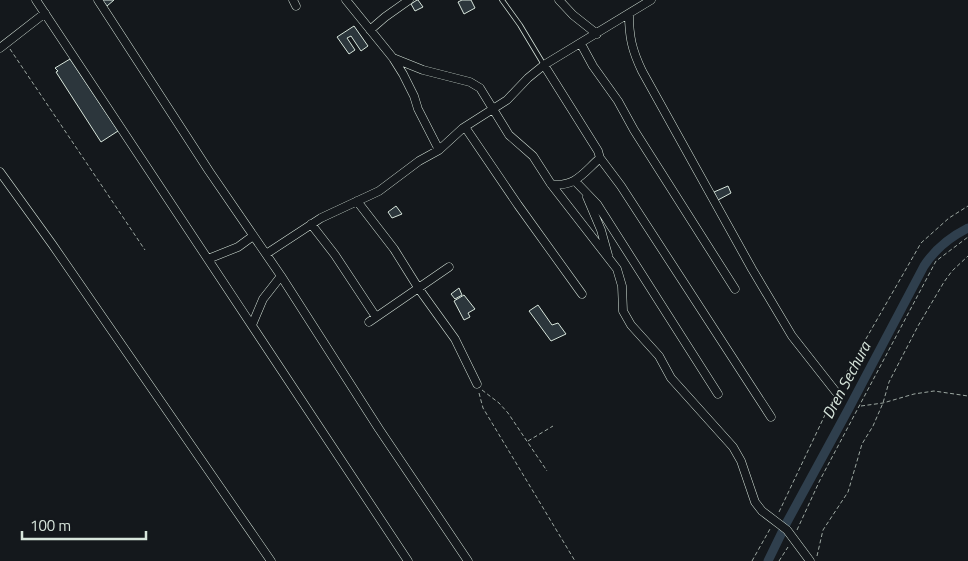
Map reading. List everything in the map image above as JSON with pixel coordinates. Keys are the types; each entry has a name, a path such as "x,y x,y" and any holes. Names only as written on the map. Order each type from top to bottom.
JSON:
{"street":[{"path":"36,0 408,561"},
{"path":"98,0 209,171 281,276 384,437 468,561"},
{"path":"346,0 393,58 403,74 439,150"},
{"path":"370,30 409,0"},
{"path":"558,0 597,34"},
{"path":"266,254 311,224 379,191 419,161 439,150 465,127 507,100 528,78 544,65 652,0"},
{"path":"3,46 45,13"},
{"path":"629,14 632,50 642,71 752,269 787,327 836,392"},
{"path":"581,44 593,66 618,101 634,130 735,289"},
{"path":"393,58 423,70 470,82 480,88 509,135 533,156 551,184 617,268 622,286 623,311 631,325 659,356 671,378 733,447 741,461 755,502 762,511 787,530 812,561"},
{"path":"544,65 598,151 600,158 622,186 771,417"},
{"path":"465,127 518,206 582,294"},
{"path":"551,184 562,186 575,181 600,158"},
{"path":"0,172 271,561"},
{"path":"575,181 597,204 718,394"},
{"path":"584,191 601,230 609,258"},
{"path":"356,201 394,248 418,289 456,339 477,384"},
{"path":"311,224 335,255 372,319 449,267"},
{"path":"208,259 238,247 253,236"},
{"path":"252,325 268,291 281,276"}],"lane":[{"path":"502,0 520,25 544,65"}],"path":[{"path":"3,46 145,250"},
{"path":"752,561 775,521 836,392 921,243 949,218 968,206"},
{"path":"780,561 794,538 820,480 936,261 968,237"},
{"path":"812,561 819,552 823,530 848,492 862,444 874,426 884,403 889,382 918,326 952,271 968,256"},
{"path":"477,384 499,404 547,470"},
{"path":"477,384 483,408 575,561"},
{"path":"860,406 884,403 914,394 934,391 968,396"},
{"path":"527,442 553,426"}],"building":[{"path":"102,0 114,0 107,6"},
{"path":"417,0 423,7 415,11 411,4"},
{"path":"471,0 475,8 464,14 458,2"},
{"path":"354,26 368,46 361,51 351,36 347,38 355,50 349,54 337,37"},
{"path":"70,59 118,131 101,142 56,72 58,71 55,68"},
{"path":"728,186 731,193 718,200 714,192"},
{"path":"396,206 402,214 392,218 388,212"},
{"path":"459,288 462,295 455,299 451,294"},
{"path":"464,295 475,309 468,313 470,317 464,320 454,301"},
{"path":"538,305 552,325 558,323 566,334 551,341 529,311"}],"waterway":[{"name":"Dren Sechura","path":"768,561 924,266 943,244 968,228"}]}
